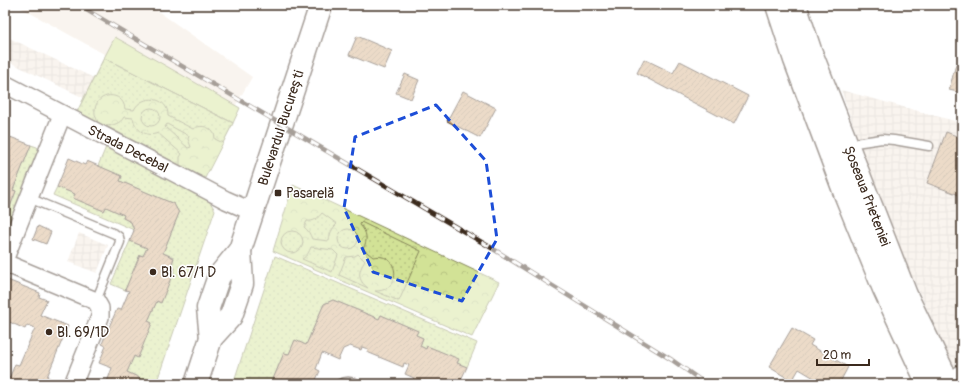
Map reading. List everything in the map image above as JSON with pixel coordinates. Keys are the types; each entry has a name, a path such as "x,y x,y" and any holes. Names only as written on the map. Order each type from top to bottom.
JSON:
{"main road":[{"name":"Bulevardul București","path":"196,384 211,338 231,316 242,284 240,250 321,5"},
{"name":"Șoseaua Prieteniei","path":"777,5 795,60 846,196 884,289 928,384"},
{"name":"Șoseaua Prieteniei","path":"795,5 810,50 906,295 949,384"}],"street":[{"name":"Strada Decebal","path":"5,84 226,200 253,212"},
{"path":"5,258 62,115"},
{"path":"5,263 96,301 100,308 100,317 73,384"},
{"path":"949,384 962,373"}],"lane":[{"path":"847,144 882,139 929,146"},
{"path":"29,198 116,234 119,237 120,242 96,301"},
{"path":"340,384 352,382 357,384"}],"highlighted area":[{"path":"436,105 486,161 497,239 462,301 373,272 344,208 355,137"}],"shaded area":[{"path":"16,5 149,5 252,77 226,122"},
{"path":"5,36 94,78 84,98 5,60"},
{"path":"841,90 962,123 962,359 954,367 907,266 870,174"},
{"path":"79,233 108,245 97,273 68,262"}],"green space":[{"path":"115,37 240,108 233,123 104,58"},
{"path":"104,58 233,123 205,178 77,112"},
{"path":"104,58 233,123 223,143 215,139 213,132 210,129 200,126 193,129 168,116 167,110 160,101 149,99 143,101 134,110 125,109 120,99 115,96 104,97 96,104 95,115 98,123 77,112"},
{"path":"147,108 155,108 160,113 158,124 155,126 147,126 142,121 142,113"},
{"path":"124,117 133,118 136,126 146,134 158,133 182,154 180,157 180,165 106,126 118,123"},
{"path":"167,124 189,136 188,139 191,147 188,148 165,127"},
{"path":"31,145 37,147 39,150 5,241 5,220 16,191 13,190"},
{"path":"106,147 208,199 215,210 156,384 138,384 140,378 127,372 134,356 137,358 152,323 148,321 157,301 160,303 174,268 171,266 174,257 163,253 179,213 174,204 120,181 122,176 98,166"},
{"path":"293,185 499,282 472,337 273,251"},
{"path":"57,187 75,194 73,198 104,211 106,207 124,215 123,218 131,222 134,230 53,195"},
{"path":"322,213 337,224 331,232 329,241 312,239 307,229 304,227 307,221 316,219"},
{"path":"361,222 421,251 399,301 375,291 384,290 390,285 394,279 395,272 393,265 389,260 382,257 373,257 363,249 366,242 366,236 360,225"},
{"path":"348,229 355,232 358,239 355,246 348,249 341,246 338,239 341,232"},
{"path":"292,231 300,234 303,242 300,250 292,253 284,250 281,242 284,234"},
{"path":"130,241 147,248 143,256 140,255 125,290 111,284"},
{"path":"311,247 333,250 338,255 332,272 302,259 308,254"},
{"path":"358,254 365,261 361,268 360,279 368,288 339,275 346,257 355,256"},
{"path":"275,256 477,343 467,367 457,363 459,360 427,346 426,349 420,346 423,338 416,335 418,331 381,315 379,319 333,300 324,304 306,345 295,341 289,354 284,353 271,384 233,384"}],"building":[{"path":"357,36 392,51 384,69 349,55"},
{"path":"644,59 673,73 680,61 748,96 734,124 637,73"},
{"path":"956,64 962,66 962,93 949,90"},
{"path":"405,74 419,80 411,99 396,93"},
{"path":"463,91 496,108 480,138 447,121"},
{"path":"5,116 10,118 5,131"},
{"path":"946,132 962,138 962,196 927,183"},
{"path":"5,135 31,145 13,190 16,191 5,220"},
{"name":"Bl. 67/1 D","path":"69,158 85,165 87,161 122,176 120,181 174,204 179,213 163,253 174,258 171,266 175,268 161,303 157,301 148,321 152,323 138,358 134,356 127,372 140,378 138,384 101,384 103,380 107,382 112,368 99,363 106,346 102,344 105,336 117,309 121,310 129,291 125,290 140,255 143,256 147,248 130,241 134,230 131,222 123,218 124,215 106,207 104,211 73,198 75,194 57,187"},
{"path":"38,226 51,232 46,244 33,239"},
{"name":"Bl. 69/1D","path":"5,279 40,293 39,297 47,300 40,315 68,326 47,377 52,379 49,384 7,384 15,364 19,365 35,328 27,325 25,329 5,320"},
{"path":"333,300 379,319 381,315 418,331 416,335 423,338 420,346 426,349 427,346 459,359 457,363 467,367 459,384 418,384 412,382 414,378 405,374 409,365 404,363 403,367 367,352 368,349 362,347 361,350 350,346 343,349 338,360 322,353 316,369 320,371 314,384 271,384 284,353 289,354 295,340 306,345 324,304"},
{"path":"792,328 813,340 810,345 848,367 839,384 824,384 799,369 792,381 769,367"}],"railway":[{"path":"78,5 490,247 672,360 706,384"}],"place":[{"name":"Pasarelă","path":"278,193"},
{"name":"Bl. 67/1 D","path":"153,272"},
{"name":"Bl. 69/1D","path":"49,332"}]}
